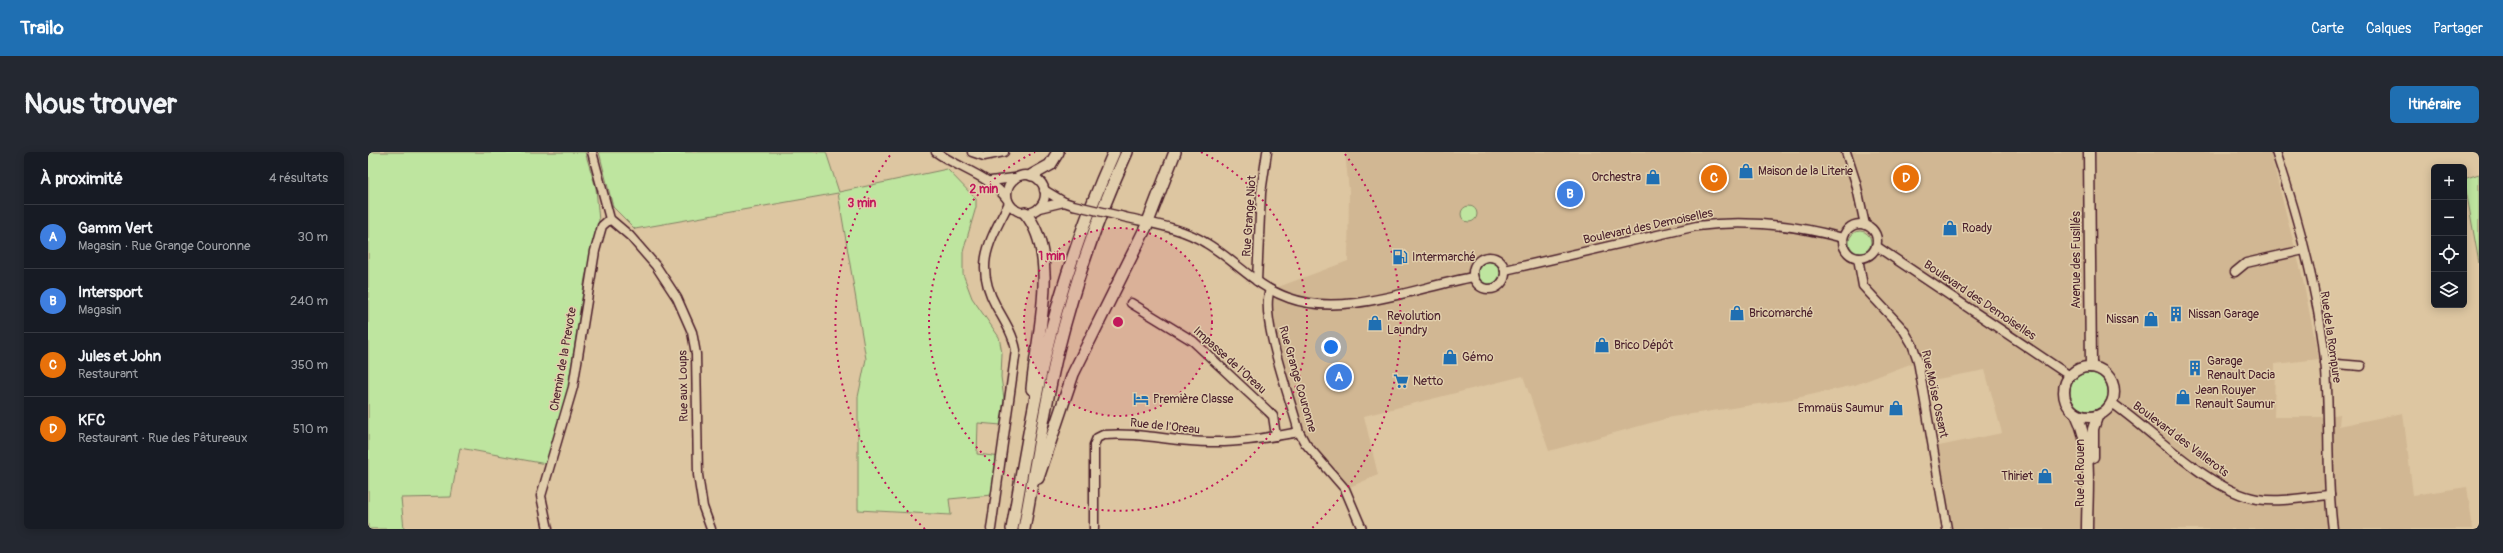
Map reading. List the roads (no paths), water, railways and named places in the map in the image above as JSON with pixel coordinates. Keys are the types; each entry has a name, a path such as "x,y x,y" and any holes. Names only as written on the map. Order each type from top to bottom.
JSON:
{"highway":[{"path":"1032,175 1050,165 1058,152"},
{"path":"1012,529 1046,348 1064,284 1086,222 1114,152"},
{"path":"1024,529 1045,410 1066,321 1096,226 1127,152"},
{"path":"1029,501 1073,374 1148,223 1175,152"},
{"path":"1021,212 1033,223 1038,234 1043,286 1028,442"}],"main road":[{"name":"Avenue des Fusillés","path":"2089,152 2091,367"},
{"path":"2091,367 2104,372 2113,383 2114,396 2112,403 2104,414 2097,417 2083,417 2076,414 2068,406 2065,399 2065,387 2070,376 2083,368 2091,367"},
{"name":"Rue de Rouen","path":"2076,414 2083,429 2086,446 2087,529"},
{"name":"Rue de Rouen","path":"2093,529 2093,433 2097,417"}],"street":[{"path":"592,152 610,219"},
{"path":"936,152 962,168 991,181 1008,201 1021,212"},
{"path":"972,152 984,156 1004,152"},
{"name":"Rue Grange Niot","path":"1256,281 1258,277 1261,193 1267,152"},
{"path":"1846,152 1856,183 1865,225"},
{"name":"Rue de la Rompure","path":"2276,152 2304,250 2325,364 2329,428 2330,495 2333,529"},
{"path":"991,181 1014,178 1020,175 1032,175 1042,184 1044,190 1045,196 1038,208"},
{"path":"991,529 1016,350 1014,341 986,282 984,267 986,251 1008,201 1007,188 1014,178"},
{"path":"1044,190 1064,202 1073,205 1148,223 1187,234 1206,242 1270,290 1303,302 1348,303 1473,277"},
{"path":"999,222 1021,212 1064,202"},
{"name":"Chemin de la Prevote","path":"548,529 541,496 573,387 590,277 598,238 602,226 610,219"},
{"name":"Rue aux Loups","path":"610,219 630,236 656,266 677,298 692,332 696,354 698,475 704,507 711,529"},
{"name":"Boulevard des Demoiselles","path":"1505,270 1690,227 1726,222 1804,228 1843,238"},
{"path":"1865,225 1874,231 1876,246 1867,256 1858,258 1846,250 1843,238 1851,226 1865,225"},
{"name":"Boulevard des Demoiselles","path":"1876,246 2070,376"},
{"path":"2235,272 2246,263 2304,250"},
{"path":"1486,257 1496,258 1505,270 1504,281 1500,286 1490,290 1479,286 1473,277 1475,264 1486,257"},
{"name":"Rue Moïse Ossant","path":"1858,258 1863,286 1901,326 1912,344 1916,356 1928,412 1948,529"},
{"name":"Rue Grange Couronne","path":"1270,290 1267,300 1269,322 1299,432 1305,443 1345,489 1362,529"},
{"name":"Impasse de l'Oreau","path":"1131,303 1181,333 1202,349 1273,416 1276,436"},
{"path":"2325,364 2361,366"},
{"name":"Boulevard des Vallerots","path":"2112,403 2195,467 2240,495 2276,501 2330,495"},
{"name":"Rue de l'Oreau","path":"1094,529 1094,445 1098,438 1103,435 1131,433 1210,442 1276,436 1299,432"}],"place":[{"name":"Maison de la Literie","path":"1746,171"},
{"name":"Orchestra","path":"1653,177"},
{"name":"Jules et John","path":"1714,178"},
{"name":"KFC","path":"1906,178"},
{"name":"Intersport","path":"1570,194"},
{"name":"Roady","path":"1950,228"},
{"name":"Intermarché","path":"1400,257"},
{"name":"Bricomarché","path":"1737,313"},
{"name":"Nissan Garage","path":"2176,314"},
{"name":"Nissan","path":"2151,319"},
{"name":"Revolution Laundry","path":"1375,323"},
{"name":"Brico Dépôt","path":"1602,345"},
{"name":"Gémo","path":"1450,357"},
{"name":"Garage Renault Dacia","path":"2195,368"},
{"name":"Gamm Vert","path":"1339,377"},
{"name":"Netto","path":"1401,381"},
{"name":"Jean Rouyer Renault Saumur","path":"2183,397"},
{"name":"Première Classe","path":"1141,399"},
{"name":"Emmaüs Saumur","path":"1896,408"},
{"name":"Thiriet","path":"2045,476"}]}
